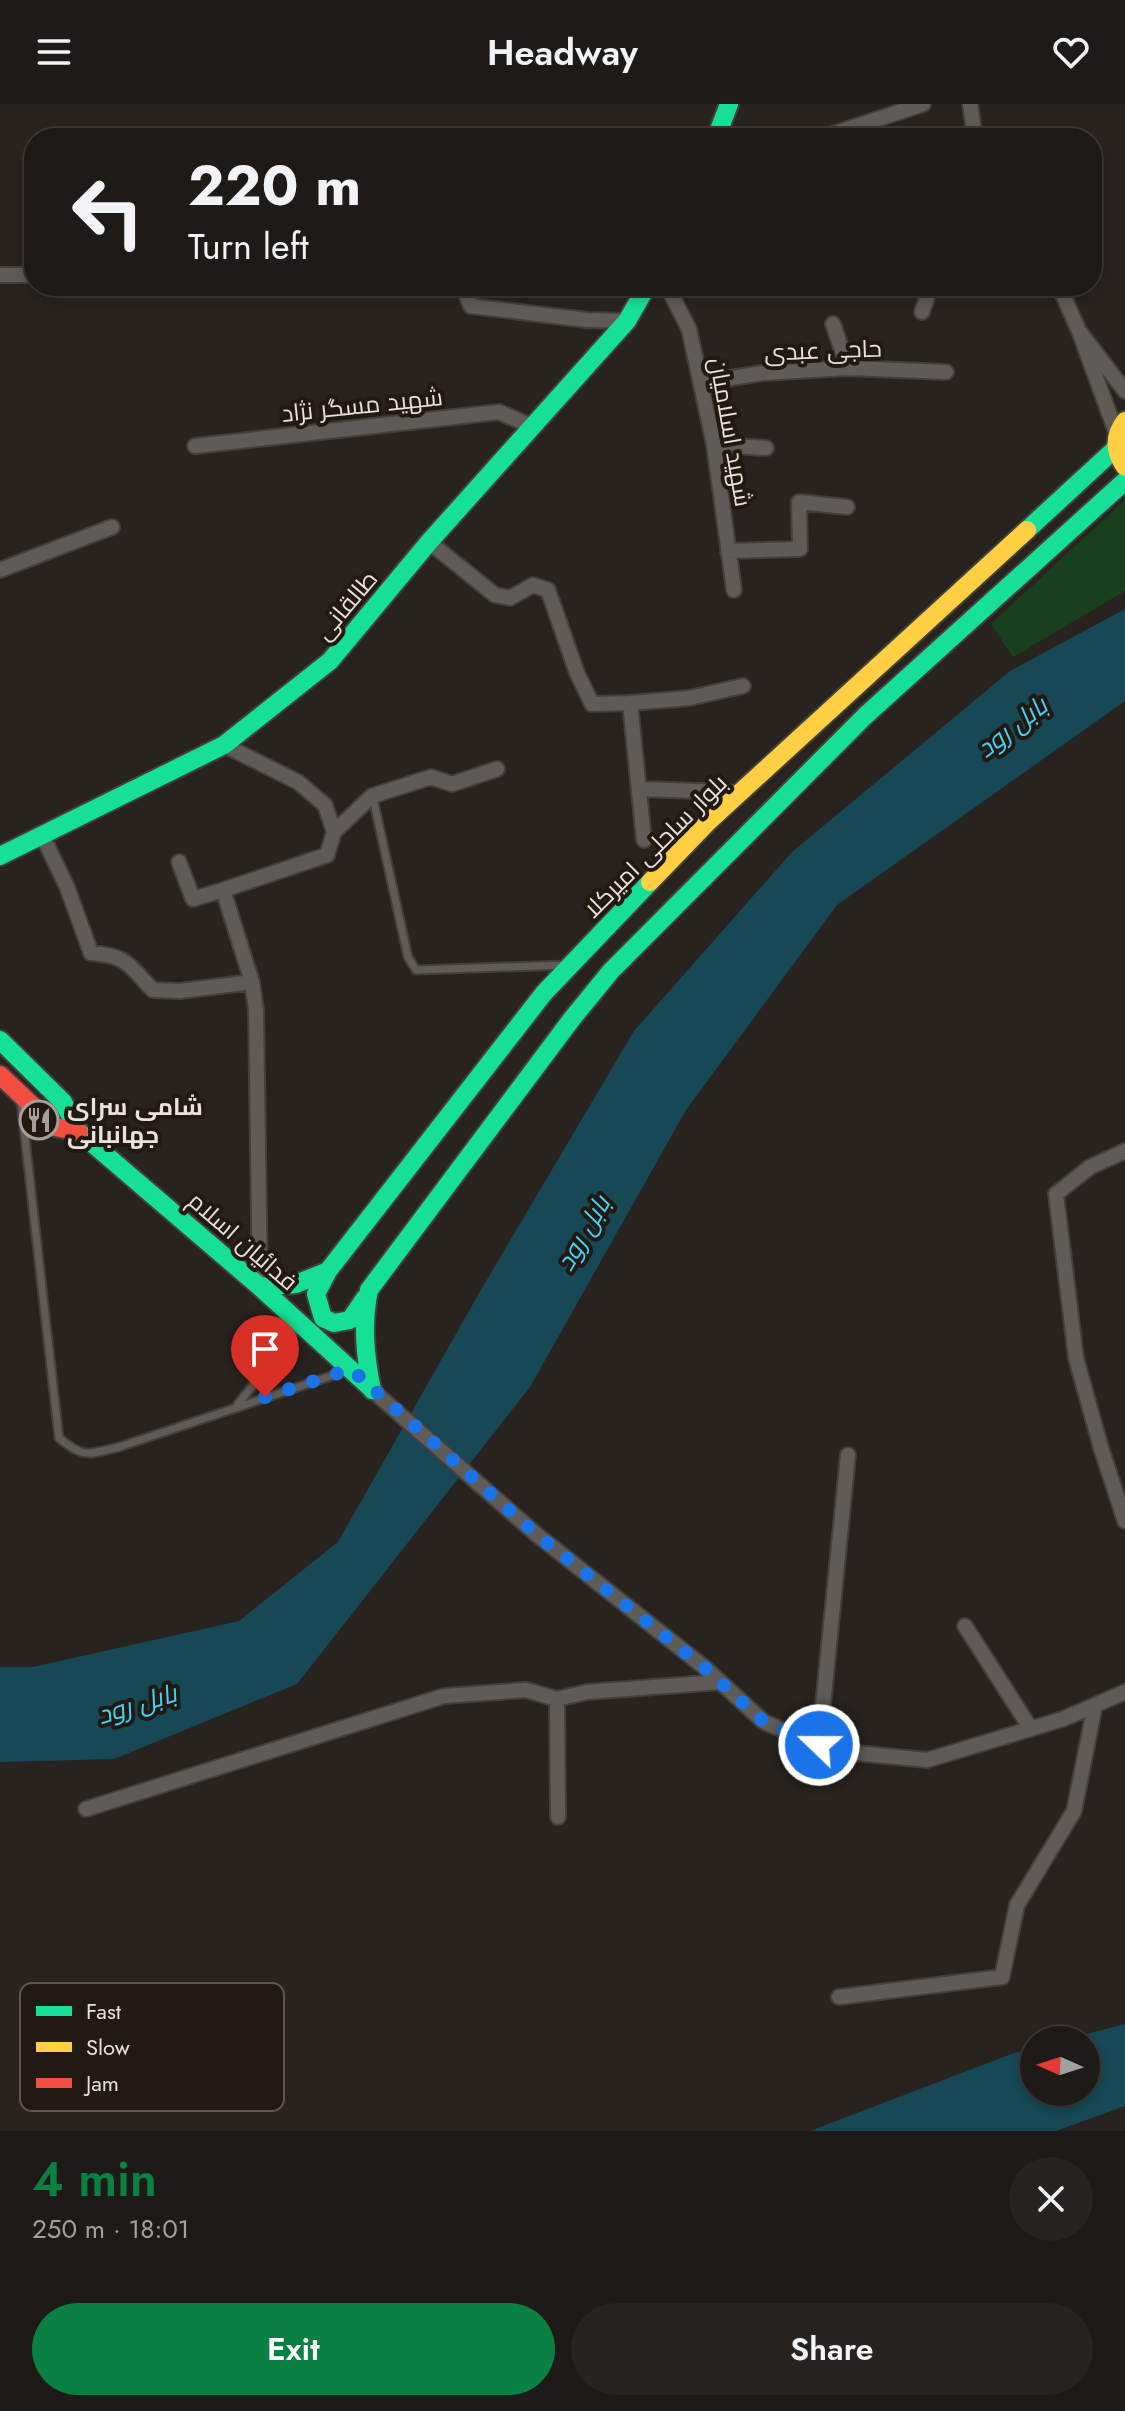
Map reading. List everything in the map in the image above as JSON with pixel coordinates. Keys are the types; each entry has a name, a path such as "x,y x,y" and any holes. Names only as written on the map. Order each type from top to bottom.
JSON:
{"main road":[{"path":"720,128 729,104"},
{"name":"طالقانی","path":"0,856 224,745 330,661 429,542 627,321 641,296"},
{"path":"1119,435 1125,467"},
{"name":"بلوار ساحلی امیرکلا","path":"328,1271 544,993 709,821 1119,435"},
{"path":"328,1271 318,1285 314,1300 323,1318 334,1323 350,1320 360,1309 369,1290 611,971 865,716 1125,481"},
{"name":"فدائیان اسلام","path":"0,1040 63,1102 79,1132 260,1287 372,1390"},
{"name":"فدائیان اسلام","path":"0,1075 55,1127 79,1132"},
{"path":"260,1287 297,1285 328,1271"},
{"path":"369,1290 363,1313 363,1330 372,1390"}],"street":[{"path":"851,128 923,104"},
{"path":"970,104 974,128"},
{"path":"0,275 24,275"},
{"path":"466,296 471,306 587,320 627,321"},
{"name":"شهید اسلامیان","path":"672,296 689,329 701,383 714,445 734,590"},
{"path":"922,312 928,296"},
{"path":"1063,296 1119,435"},
{"path":"833,324 848,368"},
{"path":"1079,331 1125,391"},
{"name":"حاجی عبدی","path":"701,383 762,373 848,368 946,372"},
{"name":"شهید مسگر نژاد","path":"195,446 499,412 531,426"},
{"path":"714,445 766,448"},
{"path":"728,551 800,549 799,502 847,507"},
{"path":"0,570 112,527"},
{"path":"429,542 495,595 510,598 533,585 548,590 577,673 592,704 689,698 743,686"},
{"path":"630,703 644,840"},
{"path":"224,745 298,782 325,805 334,832"},
{"path":"179,862 193,899 327,855 334,832 372,796 431,777 452,784 497,769"},
{"path":"639,789 729,792"},
{"path":"42,835 67,887 91,953 112,955 128,961 153,990 180,991 252,982"},
{"path":"223,890 252,982 256,1010 260,1287"},
{"path":"1125,1151 1090,1167 1056,1194 1076,1358 1125,1521"},
{"path":"372,1390 536,1534 720,1682 764,1722 819,1745 835,1751 927,1760 1063,1719 1125,1692"},
{"path":"819,1745 848,1455"},
{"path":"965,1626 1031,1729"},
{"path":"86,1809 444,1696 526,1690 557,1699 587,1692 720,1682"},
{"path":"557,1699 558,1817"},
{"path":"839,1997 1002,1977 1017,1905 1074,1811 1095,1705"}],"lane":[{"path":"372,796 408,957 416,970 572,965"},
{"path":"21,1096 59,1438 74,1451 89,1454 119,1447 351,1369"},
{"path":"237,1406 301,1325"}],"green space":[{"path":"1125,500 1125,591 1013,657 991,624"}],"water":[{"name":"بابل رود","path":"1125,609 1125,701 837,905 686,1110 530,1387 297,1684 114,1759 0,1762 0,1667 33,1667 239,1621 338,1542 482,1288 634,1031 792,852 1010,671"},
{"path":"1125,2024 1125,2106 1056,2131 810,2131 1020,2052 1020,2106 1100,2106 1100,2031"}],"traffic: fast":[{"path":"720,128 729,104"},
{"path":"0,856 224,745 330,661 429,542 627,321 641,296"},
{"path":"1027,530 1115,449"},
{"path":"372,1390 365,1340 369,1290 611,971 865,716 1125,481"},
{"path":"260,1287 296,1284 328,1271 544,993 650,882"},
{"path":"0,1040 63,1102 79,1132 260,1287 372,1389"},
{"path":"328,1271 316,1294 323,1318 334,1323 350,1320 365,1298"}],"traffic: slow":[{"path":"1125,421 1116,444 1125,467"},
{"path":"650,882 709,821 1027,530"}],"traffic: jam":[{"path":"0,1075 55,1127 79,1132"}],"place":[{"name":"شامی سرای جهانبانی","path":"39,1120"}],"route":[{"path":"265,1397 351,1369 536,1534 704,1667 764,1722 819,1745"}]}
